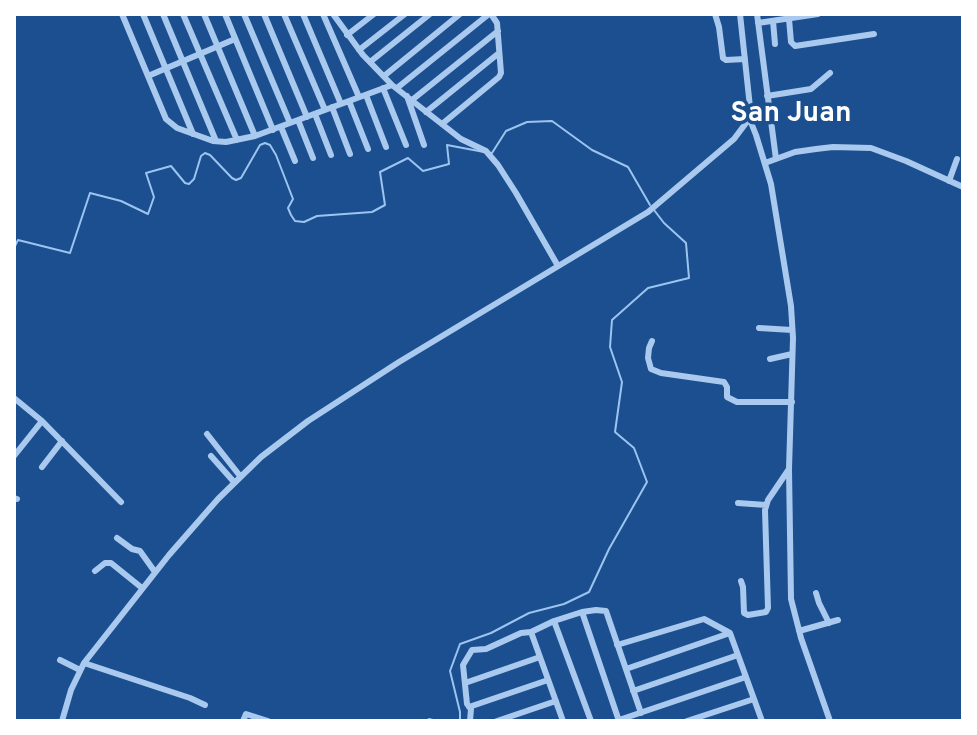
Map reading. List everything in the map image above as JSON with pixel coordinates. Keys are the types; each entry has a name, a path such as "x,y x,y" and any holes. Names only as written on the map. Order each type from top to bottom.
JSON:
{"street":[{"path":"122,14 166,119 177,128 216,141 255,136 395,86 490,14 497,23 501,73 497,80 442,124"},
{"path":"143,14 193,134"},
{"path":"163,14 216,141"},
{"path":"183,14 237,140"},
{"path":"204,14 255,136"},
{"path":"225,14 273,130"},
{"path":"244,14 290,123"},
{"path":"264,14 307,117"},
{"path":"284,14 350,154"},
{"path":"303,14 341,104"},
{"path":"323,14 386,147"},
{"path":"346,14 335,17 359,50 384,76 461,139 486,151 498,165 558,266"},
{"path":"347,35 374,14"},
{"path":"359,50 405,14"},
{"path":"370,62 430,14"},
{"path":"384,76 460,14"},
{"path":"715,14 723,58 745,59"},
{"path":"62,721 71,690 84,663 155,572 237,479 308,421 399,362 648,212 734,139 748,115 749,91 740,14"},
{"path":"757,14 776,159"},
{"path":"758,23 818,14"},
{"path":"789,19 791,42 795,46 874,34"},
{"path":"773,21 775,44"},
{"path":"409,98 498,31"},
{"path":"148,76 235,39"},
{"path":"426,112 499,53"},
{"path":"767,96 811,89 830,73"},
{"path":"383,88 406,145"},
{"path":"409,98 424,145"},
{"path":"349,101 368,149"},
{"path":"770,114 782,112"},
{"path":"315,114 331,155"},
{"path":"748,115 765,163 776,209 791,306 791,595 799,631 830,721"},
{"path":"298,120 313,158"},
{"path":"281,127 295,161"},
{"path":"765,163 816,149 871,148 963,187"},
{"path":"949,181 957,159"},
{"path":"759,328 792,330"},
{"path":"652,341 649,348 651,369 724,382 727,397 737,402 792,402"},
{"path":"770,359 792,354"},
{"path":"662,364 662,373"},
{"path":"14,398 42,421 121,502"},
{"path":"14,456 42,421"},
{"path":"207,434 237,479"},
{"path":"42,467 62,441"},
{"path":"211,456 237,479"},
{"path":"741,581 744,613 766,612 766,505 789,469"},
{"path":"738,503 766,505"},
{"path":"117,538 140,551 155,572"},
{"path":"95,571 105,563 111,563 142,588"},
{"path":"816,593 829,623"},
{"path":"470,721 471,709 463,665 472,650 486,649 582,612 606,611 633,691 648,721"},
{"path":"582,612 619,721 746,677"},
{"path":"617,645 704,619 730,633 762,721"},
{"path":"799,631 838,620"},
{"path":"554,621 591,721"},
{"path":"531,632 563,721"},
{"path":"626,669 730,633"},
{"path":"633,691 738,655"},
{"path":"465,683 540,657"},
{"path":"60,660 80,670"},
{"path":"84,663 205,705"},
{"path":"469,707 548,680"},
{"path":"687,721 754,699"},
{"path":"497,721 556,701"},
{"path":"243,721 246,714 268,721"}],"waterway":[{"path":"490,153 506,131 527,122 552,121 592,150 628,167 650,205"},
{"path":"14,248 18,240 70,253 90,193 121,201 148,214 154,197 146,173 171,166 189,184 205,153 236,180 241,178 260,145 270,145 293,199 288,208 291,215 295,221 304,222 317,216 372,212 385,205 380,172 408,158 423,171 449,164 447,145 484,152"},
{"path":"460,721 450,671 460,644 491,633 529,613 564,604 589,592 647,482 634,448 615,432 622,382 610,347 612,320 648,288 689,278 686,243 654,210"},
{"path":"426,721 437,721"}],"district":[{"name":"San Juan","path":"791,115"}]}
